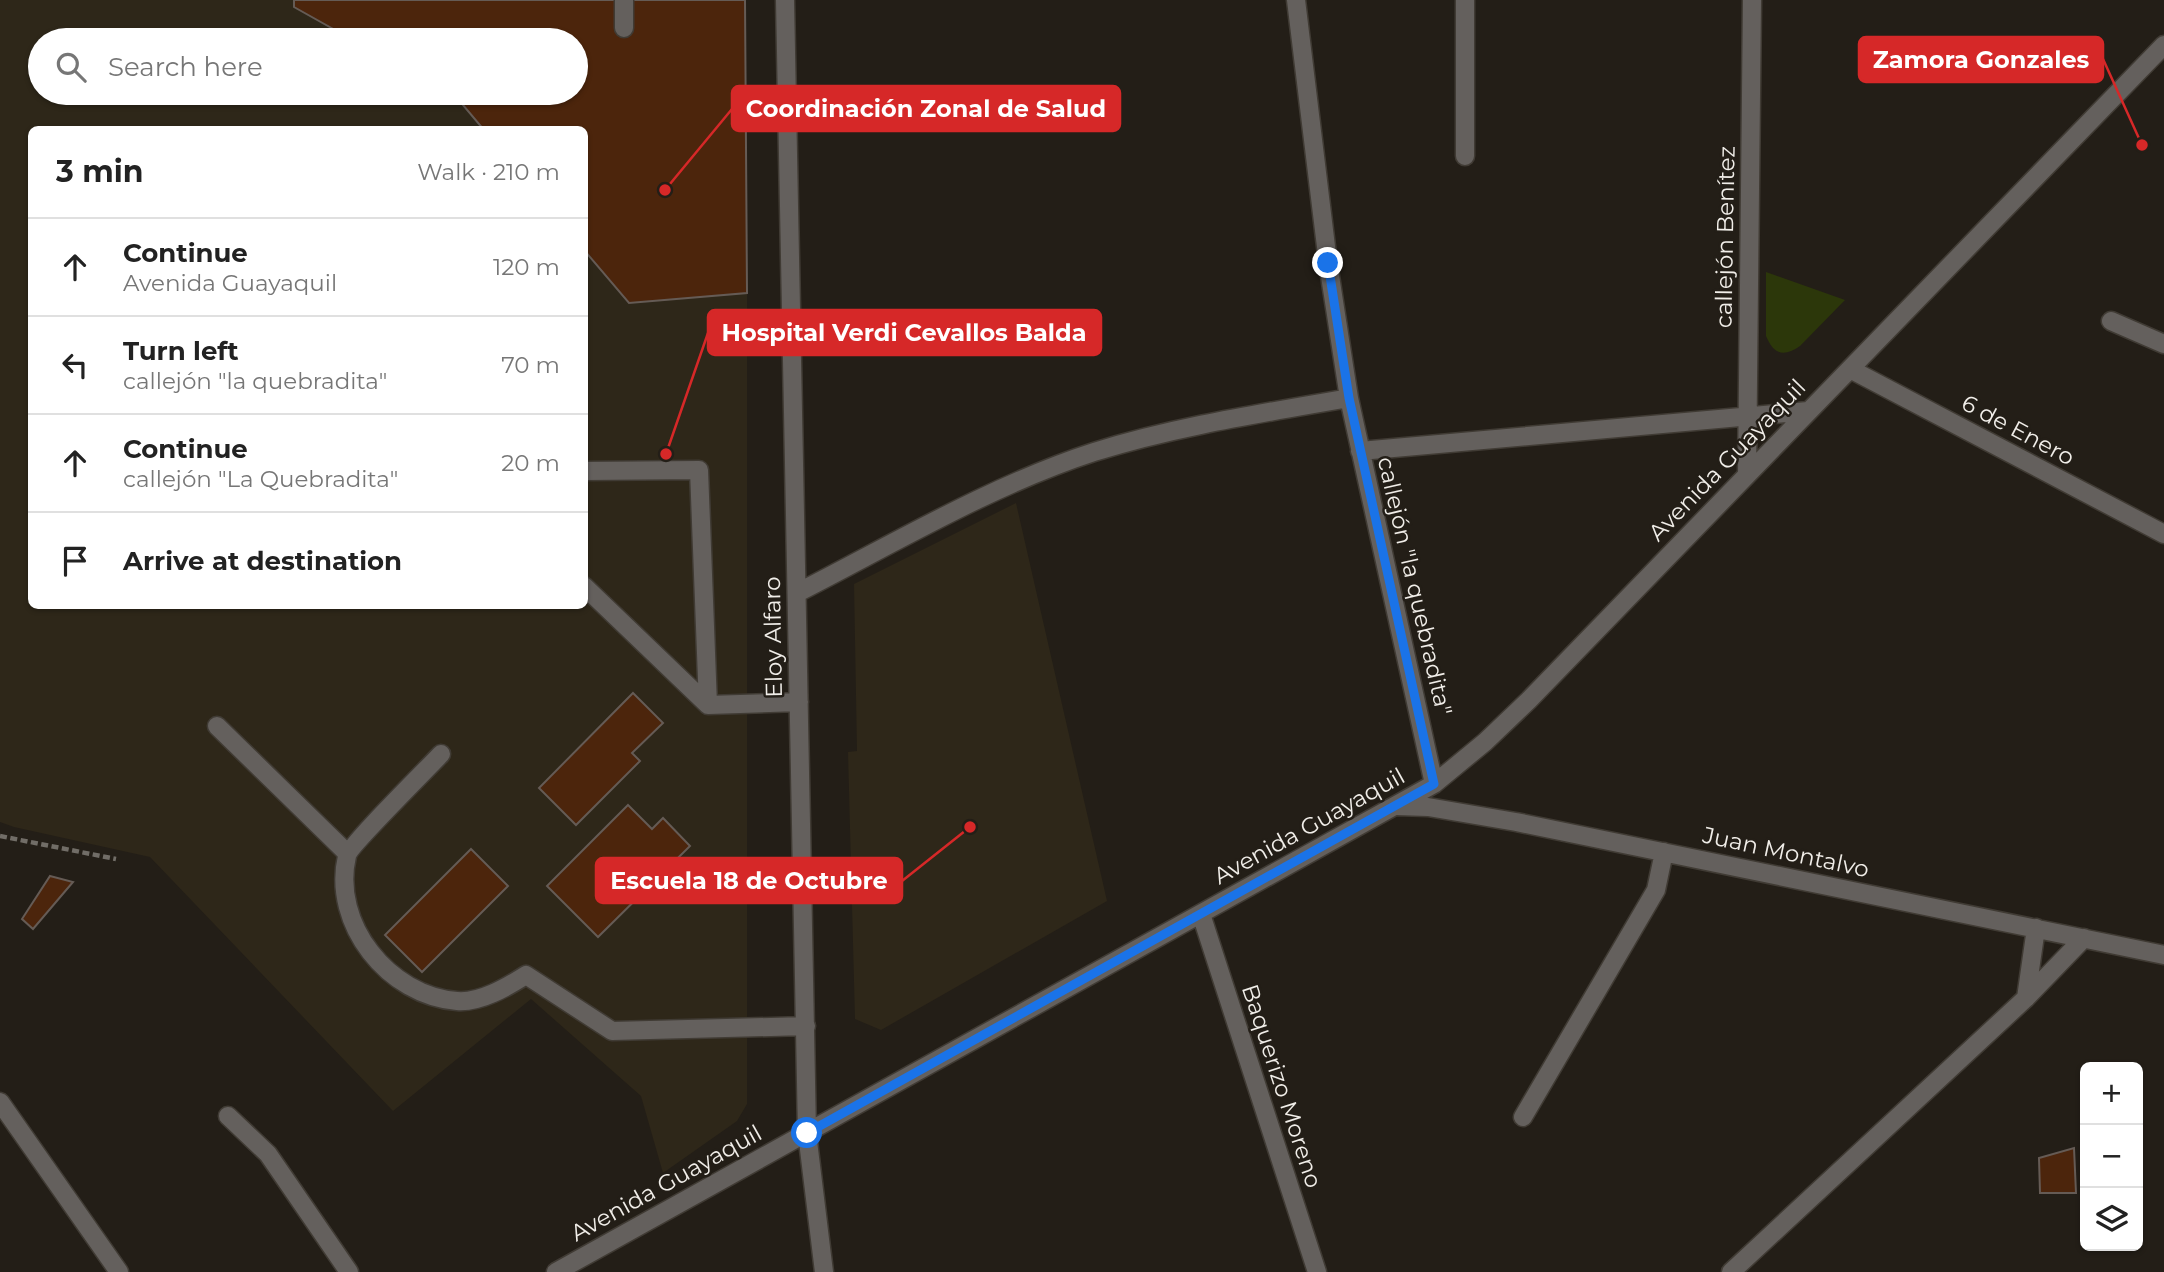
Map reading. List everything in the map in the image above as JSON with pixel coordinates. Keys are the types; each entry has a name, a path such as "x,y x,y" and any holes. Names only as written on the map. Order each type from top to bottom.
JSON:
{"street":[{"path":"624,0 624,28"},
{"name":"Eloy Alfaro","path":"785,0 807,1133 824,1272"},
{"path":"797,593 988,495 1093,453 1240,417 1349,398 1328,263 1296,0"},
{"path":"1465,0 1465,156"},
{"name":"callejón Benítez","path":"1746,475 1752,0"},
{"name":"Avenida Guayaquil","path":"556,1272 1434,784 1529,700 2164,45"},
{"path":"2111,321 2164,344"},
{"name":"6 de Enero","path":"1850,369 2164,534"},
{"name":"callejón \"la quebradita\"","path":"1349,398 1434,784"},
{"path":"1360,451 1808,411"},
{"path":"588,471 699,470 708,705"},
{"path":"588,590 708,705 799,702"},
{"path":"216,726 347,853"},
{"path":"441,754 347,853 345,883 350,915 365,946 389,972 420,993 459,1001 497,993 526,975 612,1031 806,1026"},
{"name":"Juan Montalvo","path":"1397,806 1427,807 1516,822 2164,955"},
{"path":"1523,1117 1656,890 1664,852"},
{"name":"Baquerizo Moreno","path":"1201,914 1317,1272"},
{"path":"2026,998 2036,928"},
{"path":"1731,1272 2026,998 2084,938"},
{"path":"0,1102 118,1272"},
{"path":"228,1116 268,1154 349,1272"}],"path":[{"path":"0,836 116,859"}],"shaded area":[{"path":"0,0 294,0 294,7 332,28 28,28 28,105 463,105 481,126 28,126 28,609 588,609 588,254 629,303 747,293 747,1104 737,1121 663,1173 641,1096 531,999 393,1111 150,857 0,822"},
{"path":"1016,503 1107,901 881,1030 855,1019 848,752 857,751 854,584"}],"green space":[{"path":"1766,272 1845,300 1800,346 1789,352 1780,352 1772,347 1766,336"}],"building":[{"path":"294,0 745,0 747,293 629,303 588,255 588,126 481,126 463,105 588,105 588,28 332,28 294,7"},
{"path":"633,693 663,723 632,753 640,761 576,825 539,788"},
{"path":"628,805 652,829 663,818 690,846 598,937 547,886"},
{"path":"471,849 508,886 422,972 385,935"},
{"path":"50,876 73,882 33,929 22,919"},
{"path":"2074,1148 2076,1193 2040,1193 2039,1158"}],"place":[{"name":"Zamora Gonzales","path":"2142,145"},
{"name":"Coordinación Zonal de Salud","path":"665,190"},
{"name":"Hospital Verdi Cevallos Balda","path":"666,454"},
{"name":"Escuela 18 de Octubre","path":"970,827"}],"route":[{"path":"807,1133 1434,784 1349,398 1328,263"}]}
